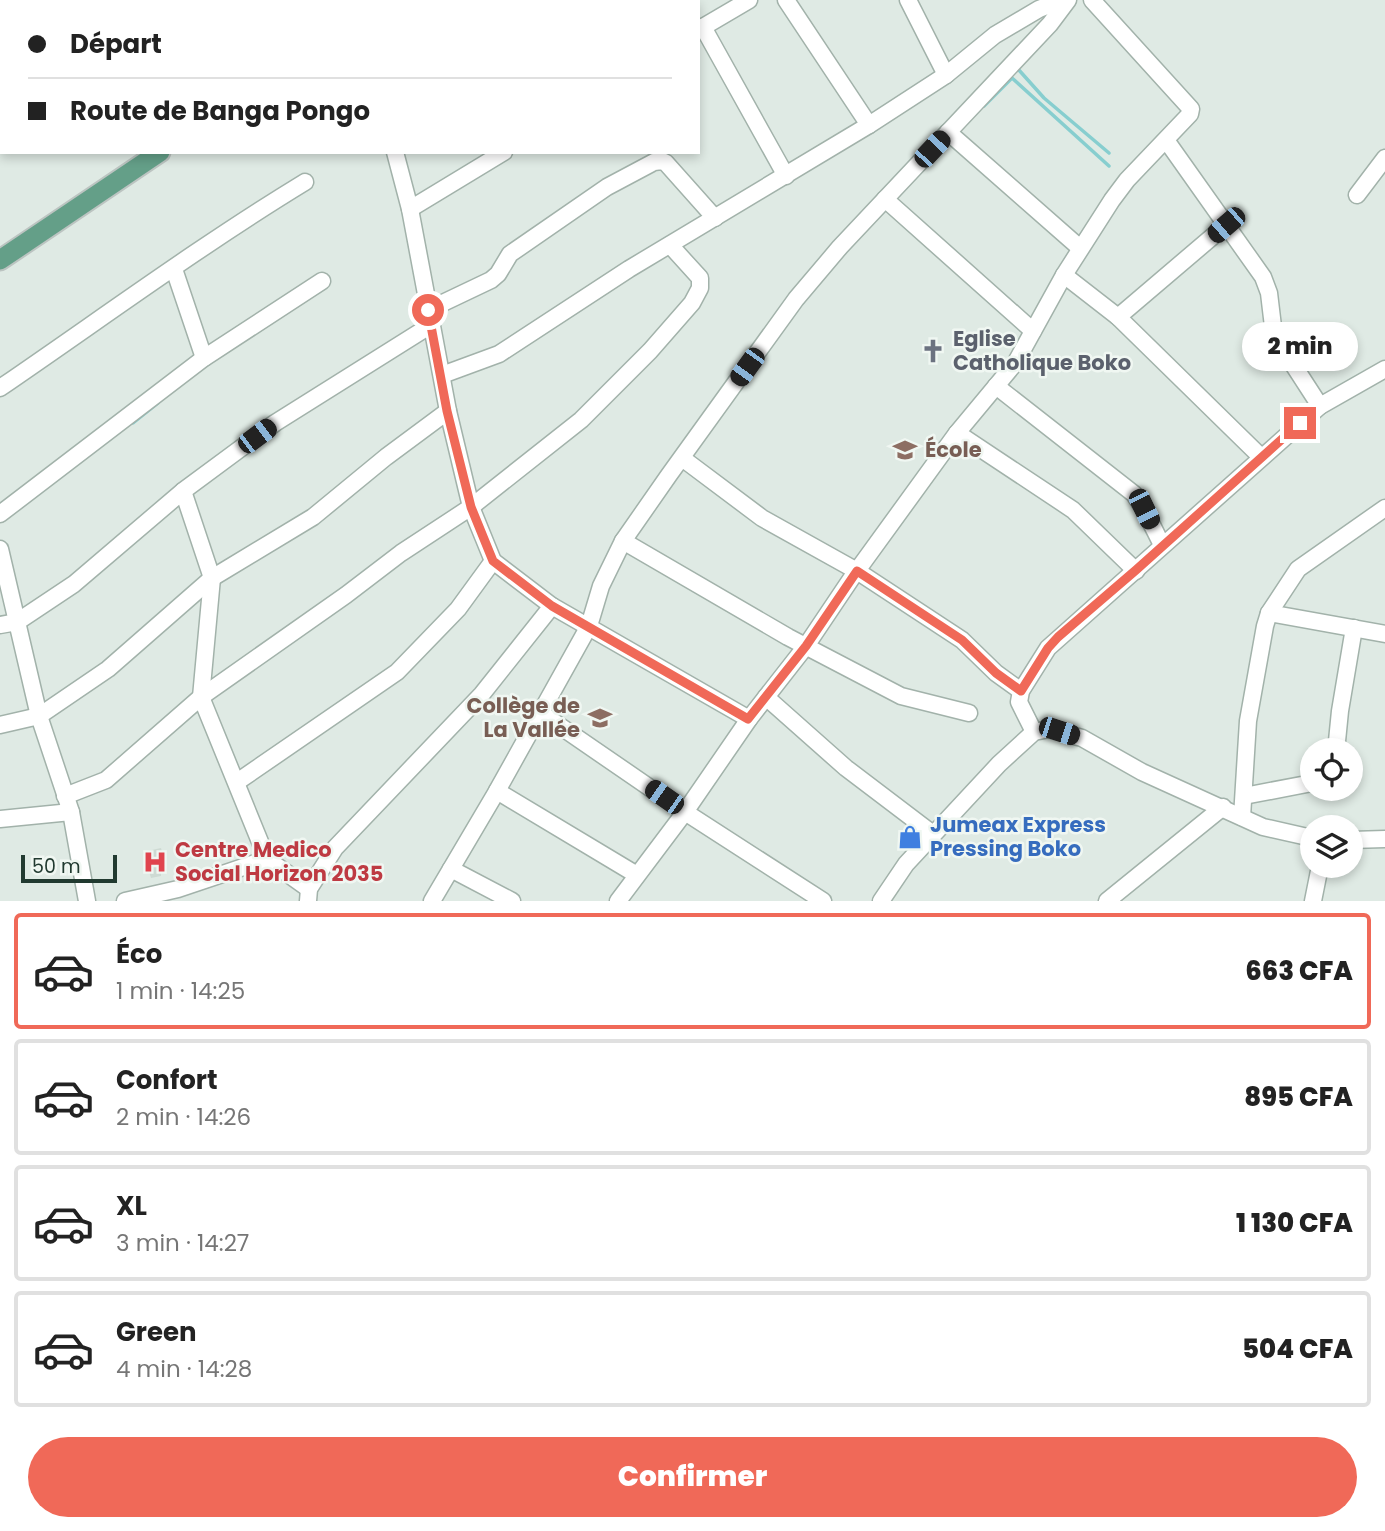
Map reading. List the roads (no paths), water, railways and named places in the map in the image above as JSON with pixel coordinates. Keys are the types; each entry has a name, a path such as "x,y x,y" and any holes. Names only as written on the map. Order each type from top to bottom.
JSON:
{"main road":[{"path":"0,260 157,154"}],"street":[{"path":"748,0 701,29 786,176"},
{"path":"786,0 869,125"},
{"path":"908,0 946,75"},
{"path":"442,375 499,354 670,245 869,125 946,75 995,35 1039,9 1061,0"},
{"path":"432,901 589,626 601,586 623,541 796,299 840,247 1050,23 1068,0"},
{"path":"618,901 748,719 806,646 957,433 1016,362 1080,248 1126,180 1191,114 1191,109 1092,0"},
{"path":"948,132 1080,248"},
{"path":"1166,141 1263,276 1270,301 1274,335 1320,406"},
{"path":"395,154 410,209 447,411 471,507 493,561 552,606 748,719"},
{"path":"410,209 501,154"},
{"path":"1357,195 1385,158"},
{"path":"0,625 17,622 74,584 183,491 275,423 491,280 498,274 510,254 607,187 654,162 662,161 715,218"},
{"path":"0,388 219,235 305,182"},
{"path":"885,199 1033,331"},
{"path":"1118,317 1226,225"},
{"path":"0,819 68,804 106,780 201,697 401,553 471,507 581,420 650,351 692,303 700,288 700,278 670,245"},
{"path":"174,269 204,358"},
{"path":"1064,275 1118,317 1261,457"},
{"path":"0,514 204,358 322,281"},
{"path":"1034,732 1020,708 1021,691 1048,648 1320,406 1385,369"},
{"path":"996,386 1133,494 1144,509 1162,545"},
{"path":"0,725 39,716 108,669 212,578 313,517 447,411"},
{"path":"957,433 1073,510 1136,570"},
{"path":"682,458 762,518 857,571 962,640 996,673 1021,691"},
{"path":"183,491 212,578 201,697 267,859 308,895 335,848 482,694 552,606"},
{"path":"1242,817 1248,721 1269,613 1298,569 1385,508"},
{"path":"623,541 806,646 901,696 969,713"},
{"path":"0,549 39,716 68,804 87,901"},
{"path":"237,782 397,672 457,609 493,561"},
{"path":"1269,613 1385,634"},
{"path":"1337,738 1354,628"},
{"path":"766,697 846,768 933,834"},
{"path":"541,713 684,812 823,901"},
{"path":"881,901 906,864 999,764 1034,732 1049,729 1082,738 1143,772 1242,817 1273,830 1300,836"},
{"path":"1244,796 1300,785"},
{"path":"497,791 637,875"},
{"path":"1107,901 1223,807"},
{"path":"1363,840 1385,839"},
{"path":"125,901 178,889 267,859"},
{"path":"451,869 512,901"},
{"path":"1313,901 1318,878"}],"waterway":[{"path":"1018,69 1044,98 1109,153"},
{"path":"984,106 1012,78 1109,166"},
{"path":"133,423 158,403"}],"place":[{"name":"Eglise Catholique Boko","path":"933,351"},
{"name":"École","path":"905,450"},
{"name":"Collège de La Vallée","path":"600,718"},
{"name":"Jumeax Express Pressing Boko","path":"910,837"},
{"name":"Centre Medico Social Horizon 2035","path":"155,862"}]}
